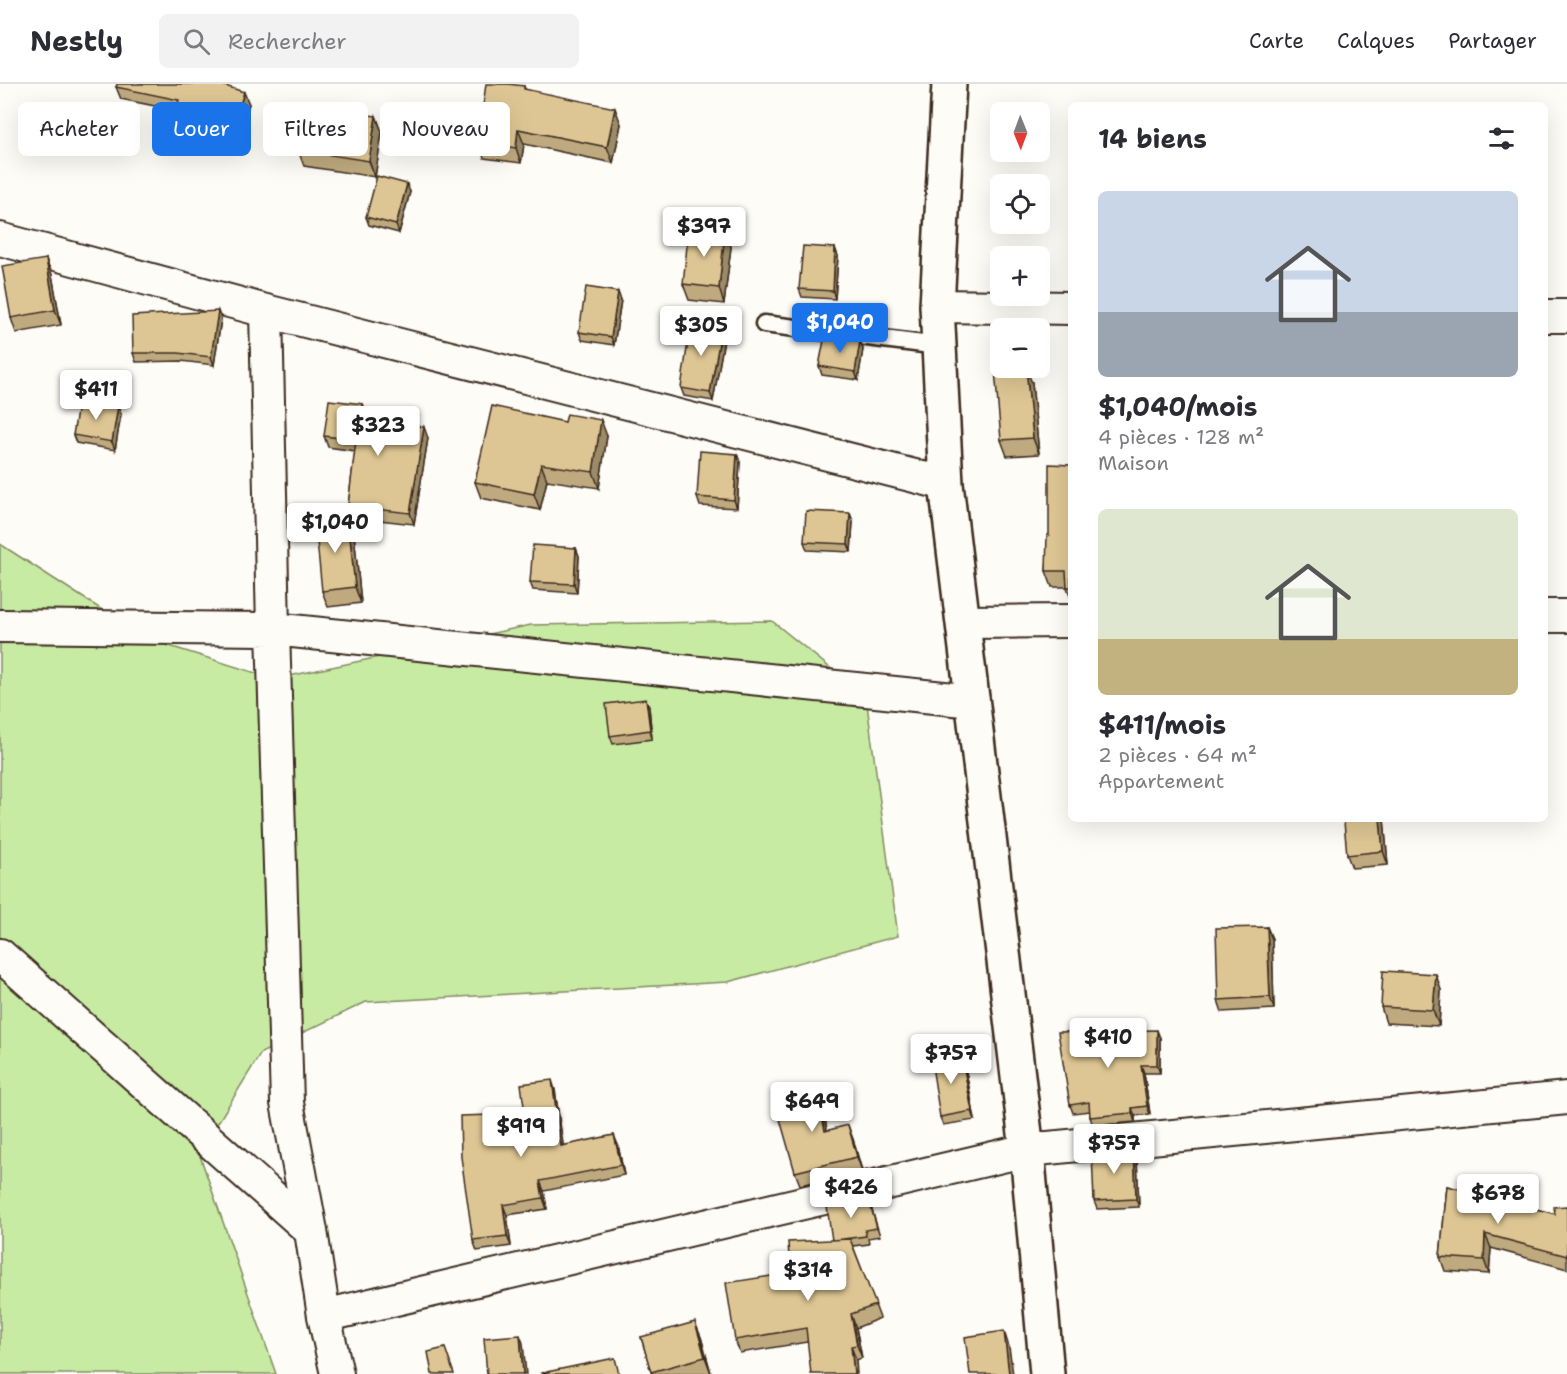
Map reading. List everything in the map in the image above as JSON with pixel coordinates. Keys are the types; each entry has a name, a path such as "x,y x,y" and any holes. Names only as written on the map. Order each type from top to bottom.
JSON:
{"street":[{"path":"949,84 937,306 946,484 1027,1150 1047,1374"},
{"path":"0,239 266,311 946,484"},
{"path":"937,306 1068,308"},
{"path":"266,311 287,1103 324,1316 337,1374"},
{"path":"1548,316 1567,316"},
{"path":"1548,616 1567,616"},
{"path":"964,622 1068,621"},
{"path":"0,626 273,629 973,701"},
{"path":"0,955 311,1231"},
{"path":"324,1316 1027,1150 1567,1098"}],"lane":[{"path":"764,324 939,346"}],"green space":[{"path":"0,544 147,639 275,679 531,625 772,621 866,697 898,936 728,982 366,1002 261,1053 199,1153 276,1374 0,1374"}],"building":[{"path":"117,84 219,84 244,92 241,102 178,102 179,100 116,87"},
{"path":"486,84 508,84 615,108 607,147 518,129 516,148 510,147 510,102 484,102"},
{"path":"368,115 376,116 369,161 337,156 368,156"},
{"path":"377,176 407,184 396,225 366,217"},
{"path":"689,227 725,231 719,288 683,284"},
{"path":"803,246 835,248 833,291 799,289"},
{"path":"46,259 55,310 11,318 2,266"},
{"path":"586,287 618,292 611,337 579,332"},
{"path":"218,311 211,357 178,353 133,353 132,316"},
{"path":"691,322 722,326 710,393 681,388"},
{"path":"825,335 860,341 855,372 819,366"},
{"path":"996,378 1027,378 1033,438 1001,440"},
{"path":"79,400 118,406 112,442 73,435"},
{"path":"329,400 363,404 361,417 424,427 410,513 348,506 356,440 324,436"},
{"path":"492,406 565,422 567,414 601,420 593,472 541,464 534,494 475,482"},
{"path":"700,451 737,454 734,500 697,497"},
{"path":"1049,464 1068,465 1068,587 1066,571 1046,571 1047,535 1049,535"},
{"path":"806,511 850,513 848,544 804,542"},
{"path":"348,518 355,587 322,591 315,521"},
{"path":"533,545 576,548 574,584 530,582"},
{"path":"646,699 650,730 610,736 606,704"},
{"path":"1344,822 1380,822 1383,851 1347,855"},
{"path":"1267,927 1270,997 1218,1000 1216,928"},
{"path":"1383,971 1436,974 1433,1010 1381,1007"},
{"path":"1157,1030 1157,1065 1141,1065 1147,1106 1132,1108 1132,1113 1090,1117 1089,1102 1070,1105 1058,1032"},
{"path":"961,1053 972,1111 940,1117 931,1059"},
{"path":"552,1080 561,1146 614,1135 621,1165 540,1181 543,1198 503,1205 507,1236 473,1240 461,1157 460,1116 525,1114 521,1084"},
{"path":"817,1090 825,1131 848,1125 857,1157 795,1172 774,1098"},
{"path":"1134,1149 1136,1199 1094,1201 1092,1153"},
{"path":"1447,1186 1555,1214 1554,1207 1567,1206 1567,1256 1485,1234 1484,1260 1440,1257"},
{"path":"868,1197 877,1228 865,1230 866,1236 832,1240 827,1207"},
{"path":"850,1239 876,1305 851,1314 857,1345 851,1346 854,1374 811,1374 806,1328 735,1340 726,1283 790,1273 788,1242"},
{"path":"695,1322 705,1357 651,1372 641,1337"},
{"path":"1004,1331 1009,1374 970,1374 965,1337"},
{"path":"520,1335 523,1374 487,1374 484,1338"},
{"path":"445,1348 454,1374 432,1374 428,1352"},
{"path":"615,1358 619,1374 542,1373"}]}
